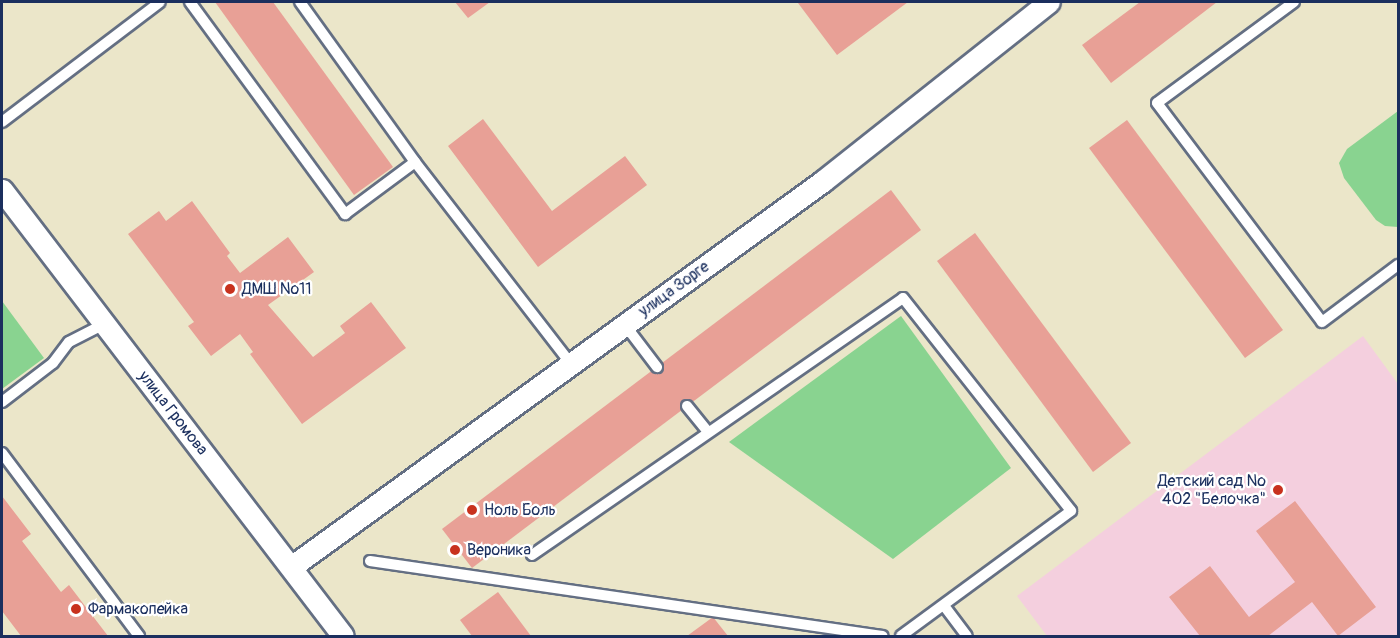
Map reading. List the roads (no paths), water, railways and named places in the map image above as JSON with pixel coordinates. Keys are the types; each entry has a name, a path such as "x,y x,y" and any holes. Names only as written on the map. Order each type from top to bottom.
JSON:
{"street":[{"name":"улица Зорге","path":"291,567 822,181 1049,2"},
{"name":"улица Громова","path":"2,190 343,636"}],"lane":[{"path":"2,122 160,2"},
{"path":"190,2 345,214 415,162"},
{"path":"300,2 415,162 571,364"},
{"path":"1294,2 1156,104 1322,322 1398,265"},
{"path":"532,555 903,298 1071,511 945,607 901,636"},
{"path":"2,402 53,363 69,342 104,324"},
{"path":"625,325 657,367"},
{"path":"687,405 708,432"},
{"path":"2,453 139,636"},
{"path":"370,561 883,636"},
{"path":"945,607 967,636"}],"place":[{"name":"ДМШ №11","path":"230,289"},
{"name":"Детский сад № 402 \"Белочка\"","path":"1278,490"},
{"name":"Ноль Боль","path":"472,510"},
{"name":"Вероника","path":"455,550"},
{"name":"Фармакопейка","path":"76,609"}]}
